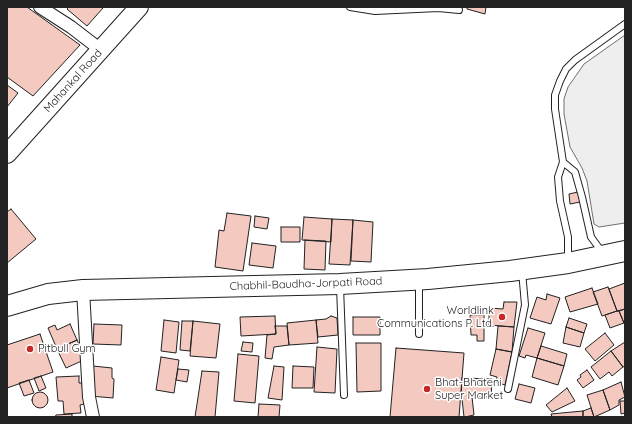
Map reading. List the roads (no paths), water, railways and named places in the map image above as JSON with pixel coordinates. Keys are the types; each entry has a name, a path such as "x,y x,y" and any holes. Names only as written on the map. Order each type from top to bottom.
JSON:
{"main road":[{"name":"Mahankal Road","path":"7,154 139,7"},
{"name":"Chabhil-Baudha-Jorpati Road","path":"7,306 48,294 82,290 340,284 522,270 568,263 625,251"}],"street":[{"path":"40,7 71,27 101,50"},
{"path":"82,290 89,397 93,417"}],"lane":[{"path":"350,7 375,10 411,8 459,10"},
{"path":"568,263 568,237 560,201 558,177 563,162 555,109 555,95 566,69 575,60 625,24"},
{"path":"563,162 575,172 591,237 605,256"},
{"path":"508,389 525,305 522,270"},
{"path":"419,279 419,334"},
{"path":"340,284 344,395"}],"place":[{"name":"Worldlink Communications P. Ltd.","path":"502,317"},
{"name":"Pitbull Gym","path":"30,349"},
{"name":"Bhat-Bhateni Super Market","path":"427,389"}]}
